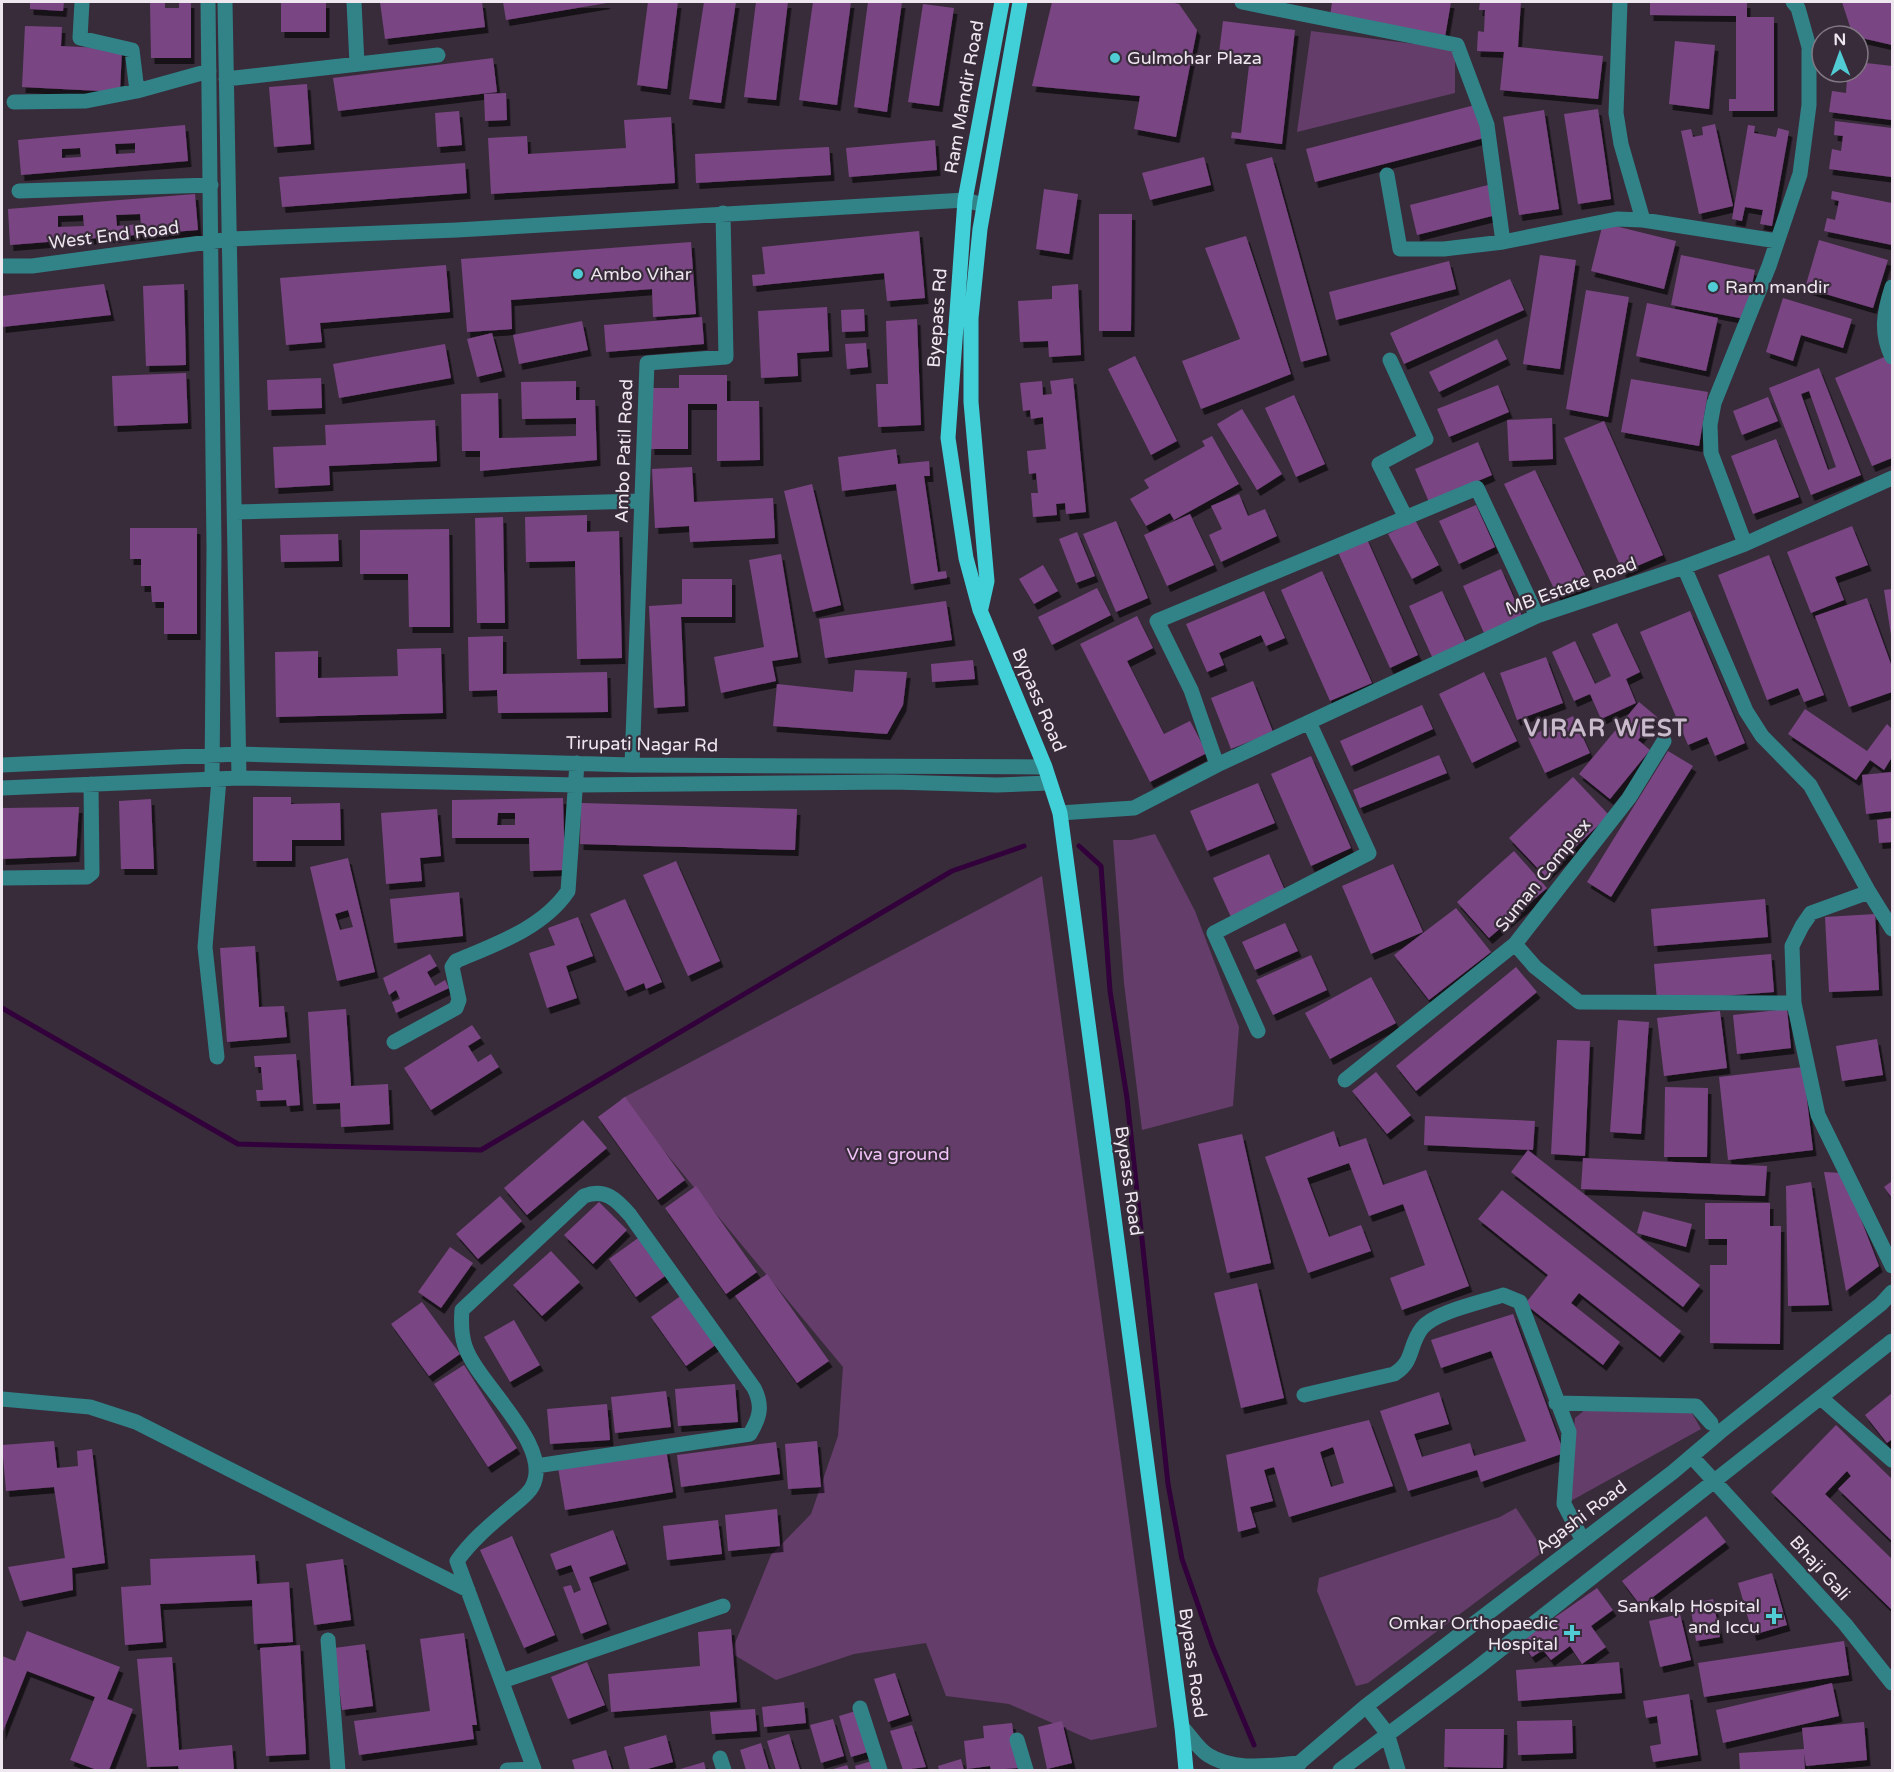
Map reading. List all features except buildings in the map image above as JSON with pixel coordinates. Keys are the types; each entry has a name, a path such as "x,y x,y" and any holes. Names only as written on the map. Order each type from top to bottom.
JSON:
{"main road":[{"name":"Ram Mandir Road","path":"965,200 1002,2"},
{"path":"980,610 987,581 972,412 971,318 984,205 1020,2"},
{"name":"Byepass Rd","path":"965,200 948,438 966,558 980,610"},
{"name":"Bypass Road","path":"980,610 1046,767 1060,813 1186,1770"}],"street":[{"path":"82,2 80,38 132,50 137,91"},
{"path":"208,2 211,185 212,755 215,779 205,947 217,1057"},
{"path":"225,2 239,778"},
{"path":"354,2 357,64"},
{"path":"1242,2 1314,8 1457,45 1487,125 1503,242"},
{"path":"1620,2 1616,113 1621,144 1643,220"},
{"path":"1745,544 1711,453 1710,425 1714,403 1777,241 1800,174 1809,105 1809,47 1798,8 1793,2"},
{"path":"226,79 438,55"},
{"path":"14,102 86,101 137,91 209,71"},
{"path":"1387,175 1400,249 1444,249 1503,242 1593,222 1643,220 1777,241"},
{"path":"19,191 211,185"},
{"name":"West End Road","path":"2,266 32,266 231,239 457,230 965,200 984,205"},
{"name":"Ambo Patil Road","path":"632,765 647,363 726,357 723,213"},
{"path":"1893,287 1884,312 1884,327 1886,345 1893,357"},
{"path":"1390,360 1426,439 1379,464 1406,518"},
{"path":"212,448 233,448"},
{"name":"MB Estate Road","path":"1060,813 1134,808 1217,765 1537,616 1745,544 1893,478"},
{"path":"1217,765 1191,690 1157,621 1477,488 1537,616"},
{"path":"235,512 642,501"},
{"path":"1684,567 1746,711 1762,736 1810,785 1869,892 1893,929"},
{"path":"1258,1031 1214,933 1369,853 1309,722"},
{"name":"Suman Complex","path":"1345,1080 1515,944 1629,798 1664,741"},
{"name":"Tirupati Nagar Rd","path":"2,765 238,754 632,765 1046,767"},
{"path":"394,1042 456,1008 459,1000 452,967 456,962 515,936 558,906 568,891 577,763"},
{"path":"2,788 239,778 577,785 1050,783"},
{"path":"2,878 87,876 92,873 91,784"},
{"path":"1869,892 1811,913 1802,926 1792,946 1794,1003 1818,1114 1893,1266"},
{"path":"1515,944 1535,967 1579,1002 1794,1003"},
{"path":"507,1770 535,1769 457,1561 466,1547 532,1488 536,1466 535,1455 465,1348 461,1327 462,1310 584,1196 602,1193 617,1200 630,1215 754,1388 760,1400 757,1421 750,1434 536,1466"},
{"name":"Agashi Road","path":"1296,1767 1366,1706 1692,1457 1893,1292"},
{"path":"1304,1395 1394,1374 1404,1368 1416,1337 1423,1326 1433,1318 1503,1295 1520,1302 1556,1403 1569,1432 1564,1504 1582,1539"},
{"path":"1340,1770 1477,1668 1893,1341"},
{"path":"1821,1398 1893,1460"},
{"path":"2,1399 90,1407 136,1422 468,1590"},
{"path":"1556,1403 1696,1406 1711,1423"},
{"name":"Bhaji Gali","path":"1692,1457 1845,1624 1893,1683"},
{"path":"502,1682 723,1606"},
{"path":"328,1640 338,1770"},
{"path":"1366,1706 1387,1733 1398,1770"},
{"path":"860,1708 880,1770"},
{"path":"1182,1727 1207,1755 1252,1767 1296,1767"},
{"path":"1017,1740 1026,1770"}],"green space":[{"path":"1311,31 1455,49 1455,93 1297,132"},
{"path":"1155,834 1195,911 1239,1027 1233,1106 1142,1130 1124,983 1113,840 1131,840"},
{"name":"Viva ground","path":"1042,876 1157,1727 1091,1740 1009,1704 946,1696 926,1643 854,1654 776,1680 731,1653 771,1555 811,1514 838,1436 843,1367 621,1099"},
{"path":"1586,1409 1692,1413 1701,1429 1567,1503 1575,1418"},
{"path":"1516,1508 1544,1551 1368,1683 1356,1686 1317,1591 1319,1578 1500,1517"}],"waterway":[{"path":"2,1008 238,1144 481,1150 952,871 1024,846"},
{"path":"1079,846 1101,866 1110,991 1127,1098 1168,1484 1182,1559 1212,1645 1254,1745"}],"place":[{"name":"Gulmohar Plaza","path":"1115,58"},
{"name":"Ambo Vihar","path":"578,274"},
{"name":"Ram mandir","path":"1713,287"},
{"name":"Sankalp Hospital and Iccu","path":"1774,1616"},
{"name":"Omkar Orthopaedic Hospital","path":"1572,1633"}],"district":[{"name":"VIRAR WEST","path":"1606,728"}]}
